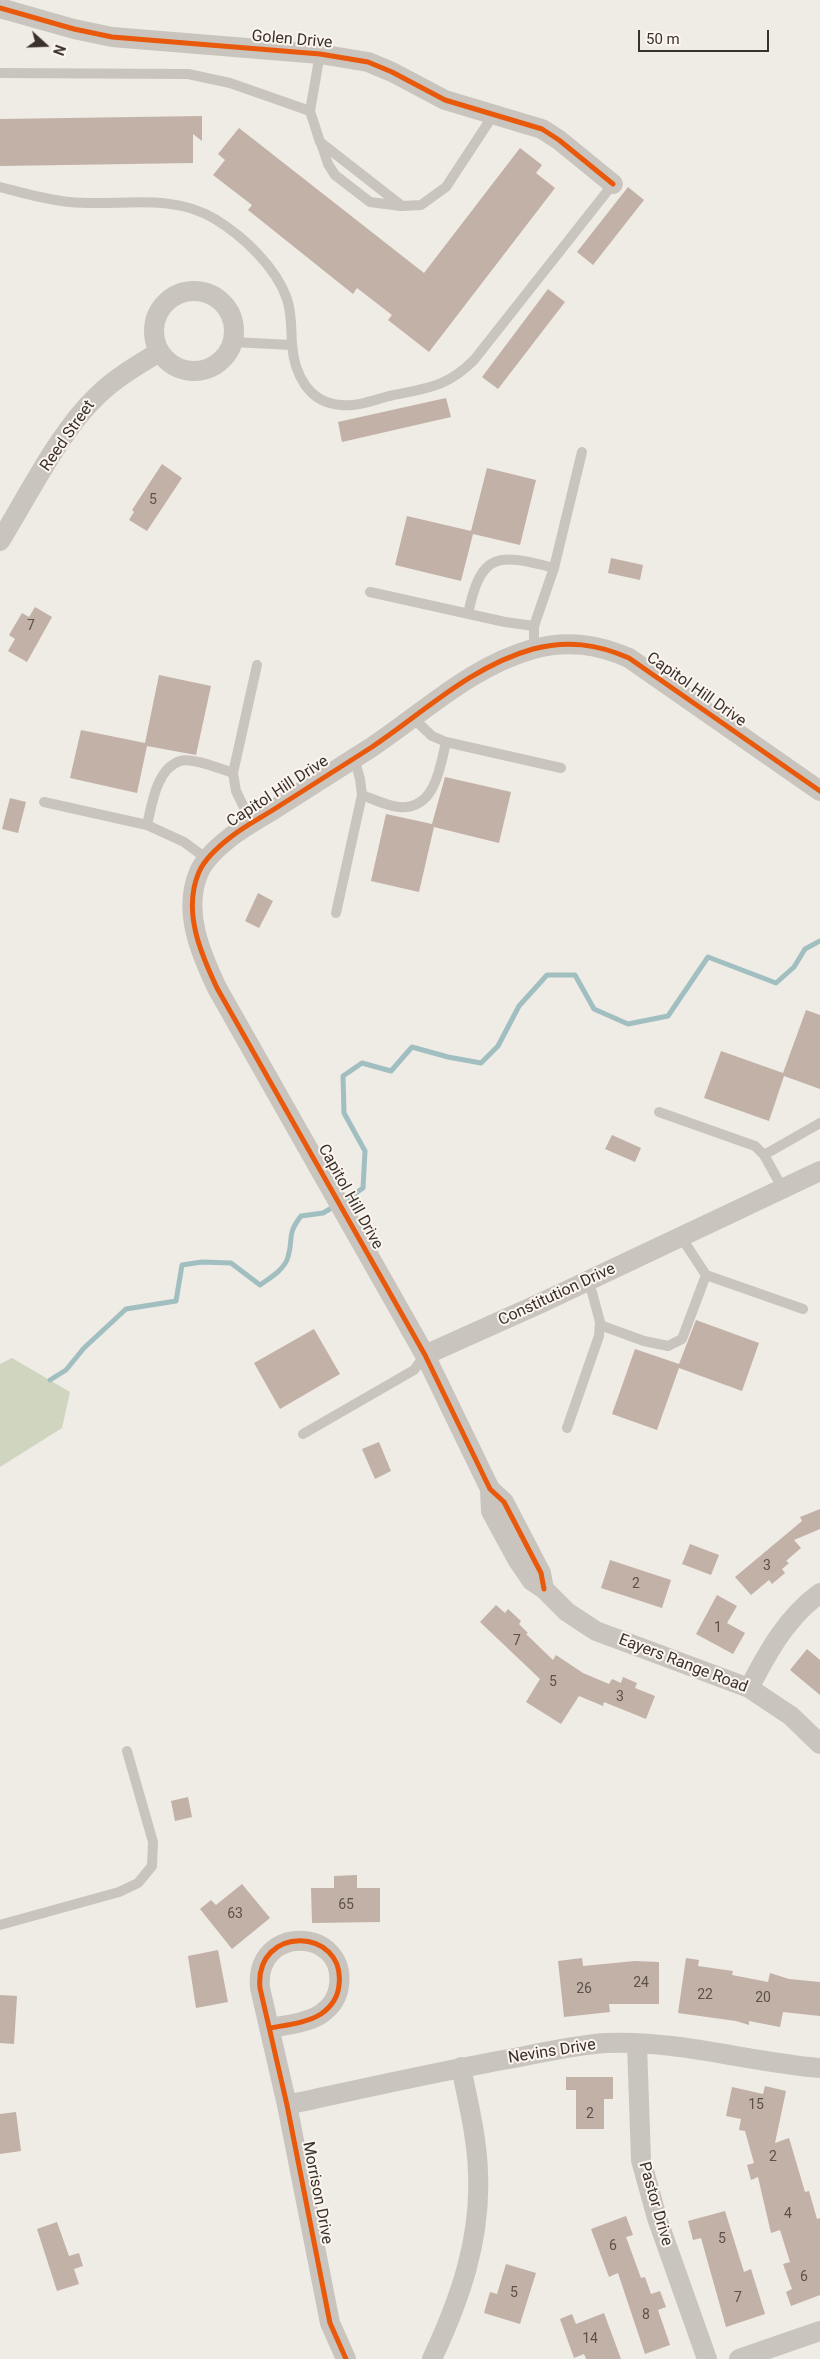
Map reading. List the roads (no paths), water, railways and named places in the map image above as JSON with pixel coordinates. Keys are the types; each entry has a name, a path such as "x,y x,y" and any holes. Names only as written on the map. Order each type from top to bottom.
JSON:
{"street":[{"name":"Golen Drive","path":"0,8 74,29 112,37 320,54 353,59 380,66 445,100 533,126 551,134 613,184"},
{"path":"189,291 207,292 222,301 232,316 233,342 224,359 216,365 199,371 180,369 164,359 159,352 153,335 156,317 165,302 172,296 189,291"},
{"name":"Reed Street","path":"0,541 64,436 86,406 112,383 159,352"},
{"name":"Capitol Hill Drive","path":"425,1356 217,988 198,946 194,921 195,884 207,859 232,836 354,758 475,675 498,662 534,649 568,644 589,644 629,658 820,791"},
{"name":"Constitution Drive","path":"425,1356 820,1171"},
{"name":"Eayers Range Road","path":"425,1356 490,1489 492,1511 505,1538 532,1581 544,1589 567,1612 596,1631 749,1688 791,1716 820,1744"},
{"path":"749,1688 769,1649 788,1622 805,1604 820,1593"},
{"name":"Morrison Drive","path":"270,2028 312,2018 327,2010 332,2003 339,1988 338,1970 331,1954 324,1948 317,1944 300,1940 282,1944 269,1955 261,1971 260,1980 330,2323 346,2359"},
{"name":"Nevins Drive","path":"287,2105 462,2067 582,2045 637,2044 691,2047 791,2065 820,2068"},
{"name":"Pastor Drive","path":"637,2044 641,2160 657,2218 707,2359"},
{"path":"432,2359 464,2281 477,2222 478,2171 462,2067"},
{"path":"739,2359 820,2331"}],"lane":[{"path":"320,54 310,111 320,142 328,164 335,175 370,202 402,206 421,205 446,187 494,114"},
{"path":"0,73 188,74 230,84 310,111"},
{"path":"320,142 402,206"},
{"path":"0,187 51,200 72,202 166,202 198,211 215,220 263,259 282,285 292,321 292,345 296,370 302,382 312,394 341,405 436,386 450,381 460,374 474,360 613,184"},
{"path":"233,342 292,345"},
{"path":"534,649 534,626 554,568 582,452"},
{"path":"468,614 478,578 485,567 493,561 503,559 527,561 554,568"},
{"path":"370,592 468,614 534,626"},
{"path":"252,824 236,790 233,773 257,664"},
{"path":"413,718 432,736 446,742 561,768"},
{"path":"362,796 397,807 412,807 424,799 432,790 439,773 446,742"},
{"path":"336,914 362,796 360,779 354,758"},
{"path":"147,825 160,781 171,766 181,760 198,762 233,773"},
{"path":"44,802 147,825 184,842 207,859"},
{"path":"658,1112 755,1146 764,1155 783,1189"},
{"path":"764,1155 820,1123"},
{"path":"681,1237 706,1275 803,1309"},
{"path":"600,1325 644,1341 668,1346 682,1339 706,1275"},
{"path":"567,1428 599,1336 600,1325 588,1281"},
{"name":"Constitution Drive","path":"303,1434 414,1370 425,1356"},
{"path":"0,1925 120,1892 138,1884 152,1866 153,1842 127,1751"}],"waterway":[{"path":"343,1202 363,1188 365,1151 344,1113 343,1076 362,1063 391,1071 412,1047 448,1057 481,1063 498,1046 519,1006 547,975 575,975 594,1009 628,1024 668,1016 708,957 776,983 794,967 805,949 820,941"},
{"path":"50,1380 66,1370 84,1348 126,1309 176,1301 182,1265 202,1262 231,1263 260,1285 277,1273 284,1265 290,1250 293,1228 301,1216 323,1213 335,1206"}]}
